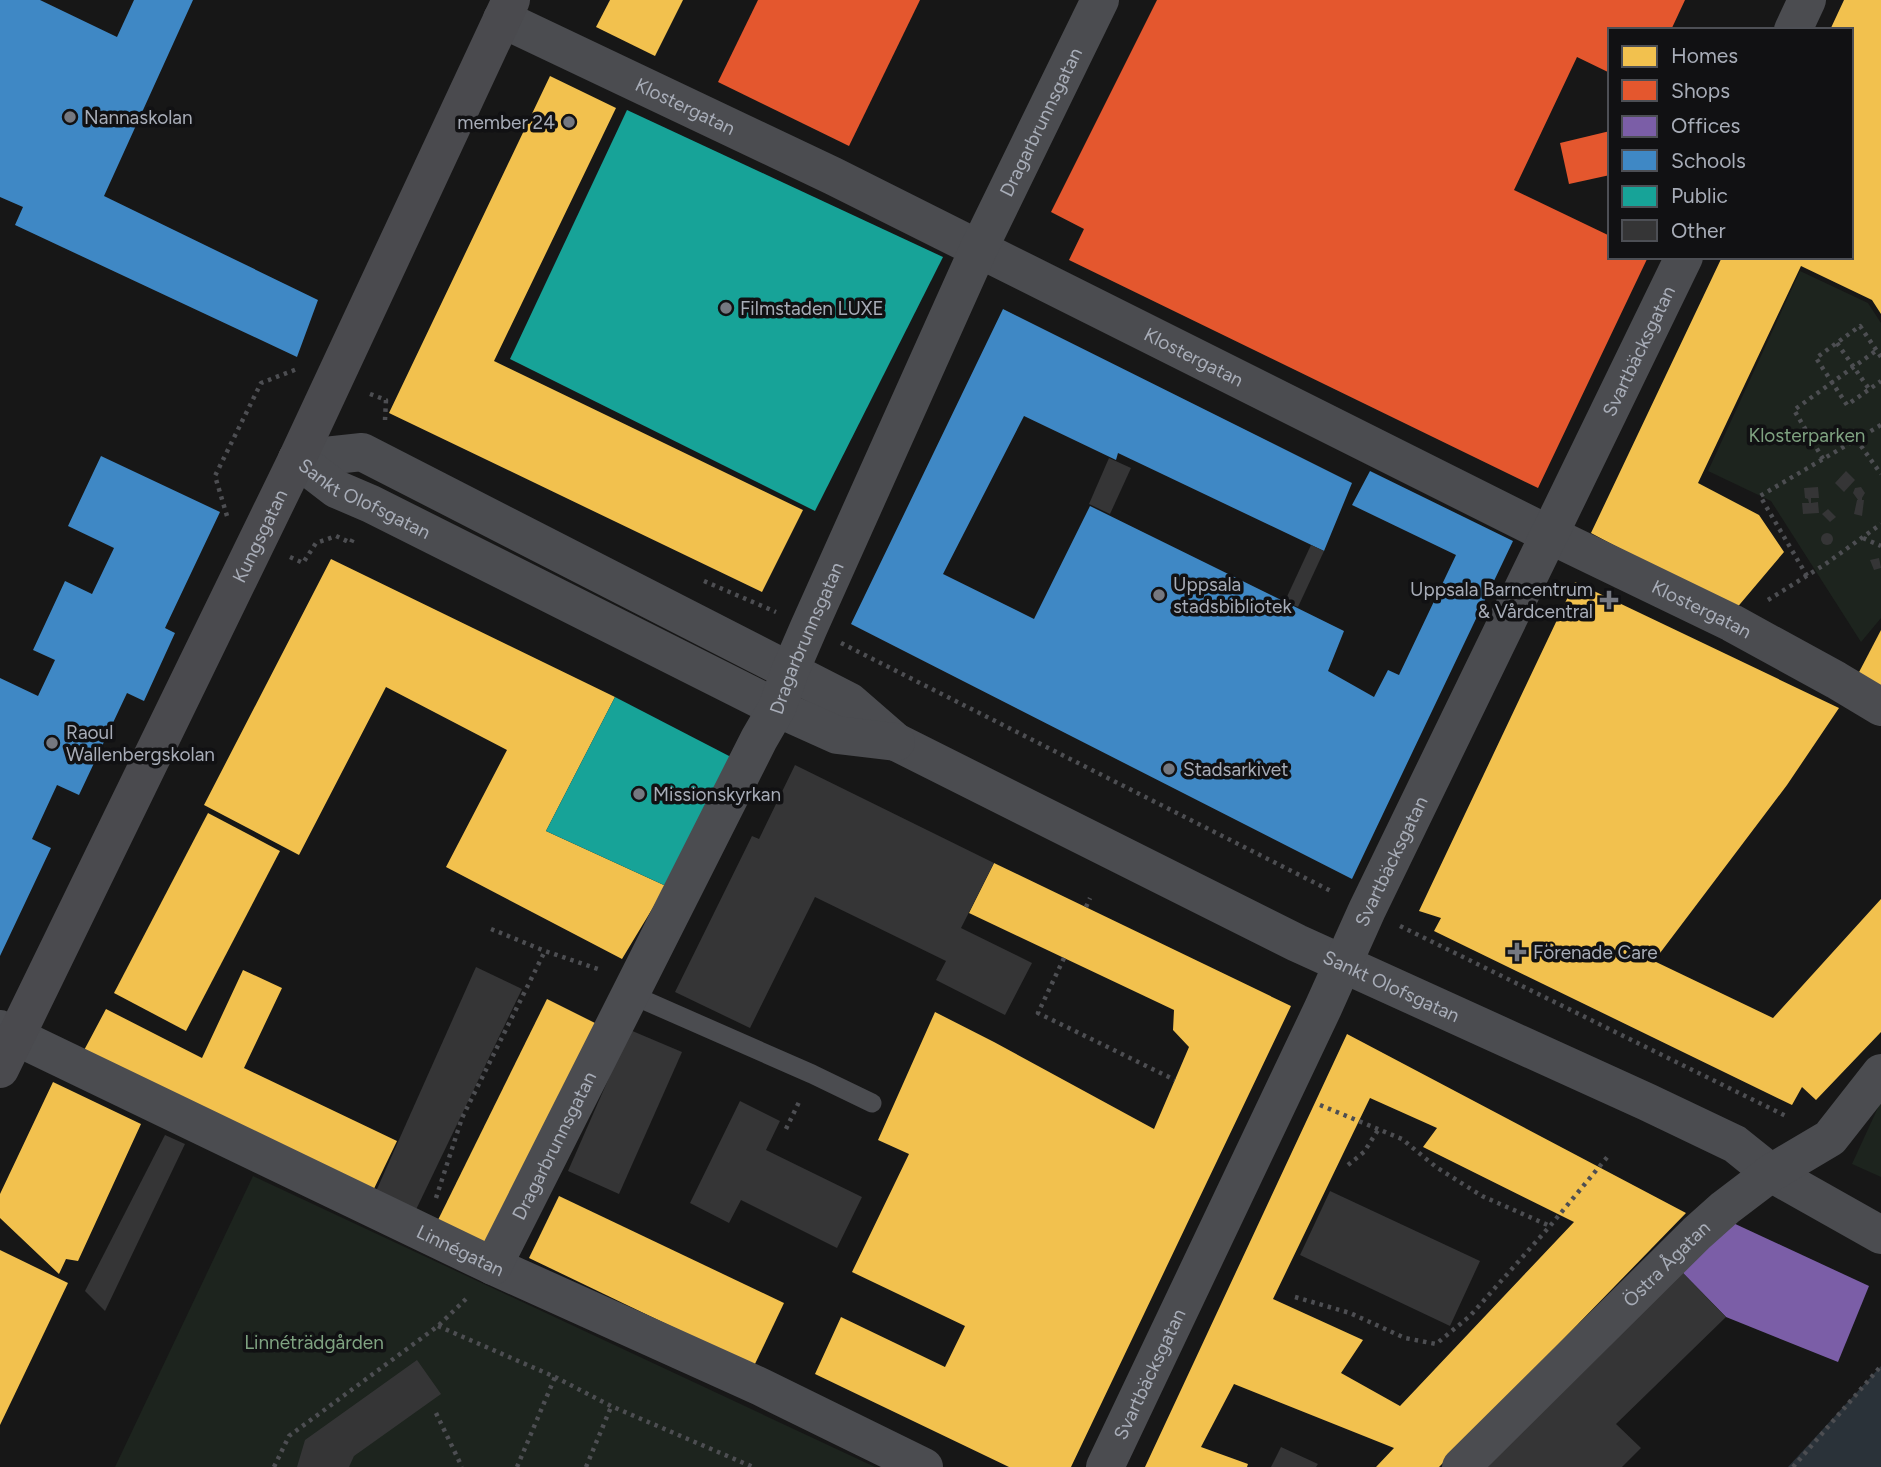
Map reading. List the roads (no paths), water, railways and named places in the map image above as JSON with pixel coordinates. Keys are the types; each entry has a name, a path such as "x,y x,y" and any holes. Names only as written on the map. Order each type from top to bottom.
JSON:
{"main road":[{"name":"Kungsgatan","path":"5,1045 297,459 506,9"}],"street":[{"name":"Dragarbrunnsgatan","path":"483,1279 777,708 809,627 979,248 1100,0"},
{"path":"1794,28 1807,0"},
{"name":"Klostergatan","path":"506,9 671,99 979,248 1550,535 1732,623 1881,707"},
{"name":"Svartbäcksgatan","path":"1105,1467 1367,909 1683,259"},
{"name":"Sankt Olofsgatan","path":"297,459 362,452 850,702 896,742 1343,965 1735,1144 1771,1173 1881,1235"},
{"name":"Sankt Olofsgatan","path":"297,459 336,489 371,503 777,708 837,735 896,742"},
{"name":"Linnégatan","path":"5,1045 423,1231 483,1279 761,1387 924,1467"},
{"name":"Östra Ågatan","path":"1461,1467 1725,1208 1771,1173 1830,1138 1881,1073"}],"lane":[{"path":"634,988 872,1103"}],"place":[{"name":"Nannaskolan","path":"70,117"},
{"name":"member 24","path":"569,122"},
{"name":"Filmstaden LUXE","path":"726,308"},
{"name":"Uppsala stadsbibliotek","path":"1159,595"},
{"name":"Uppsala Barncentrum & Vårdcentral","path":"1609,600"},
{"name":"Raoul Wallenbergskolan","path":"52,743"},
{"name":"Stadsarkivet","path":"1169,769"},
{"name":"Missionskyrkan","path":"639,794"},
{"name":"Förenade Care","path":"1517,952"}],"park label":[{"name":"Klosterparken","path":"1807,435"},
{"name":"Linnéträdgården","path":"314,1342"}]}
